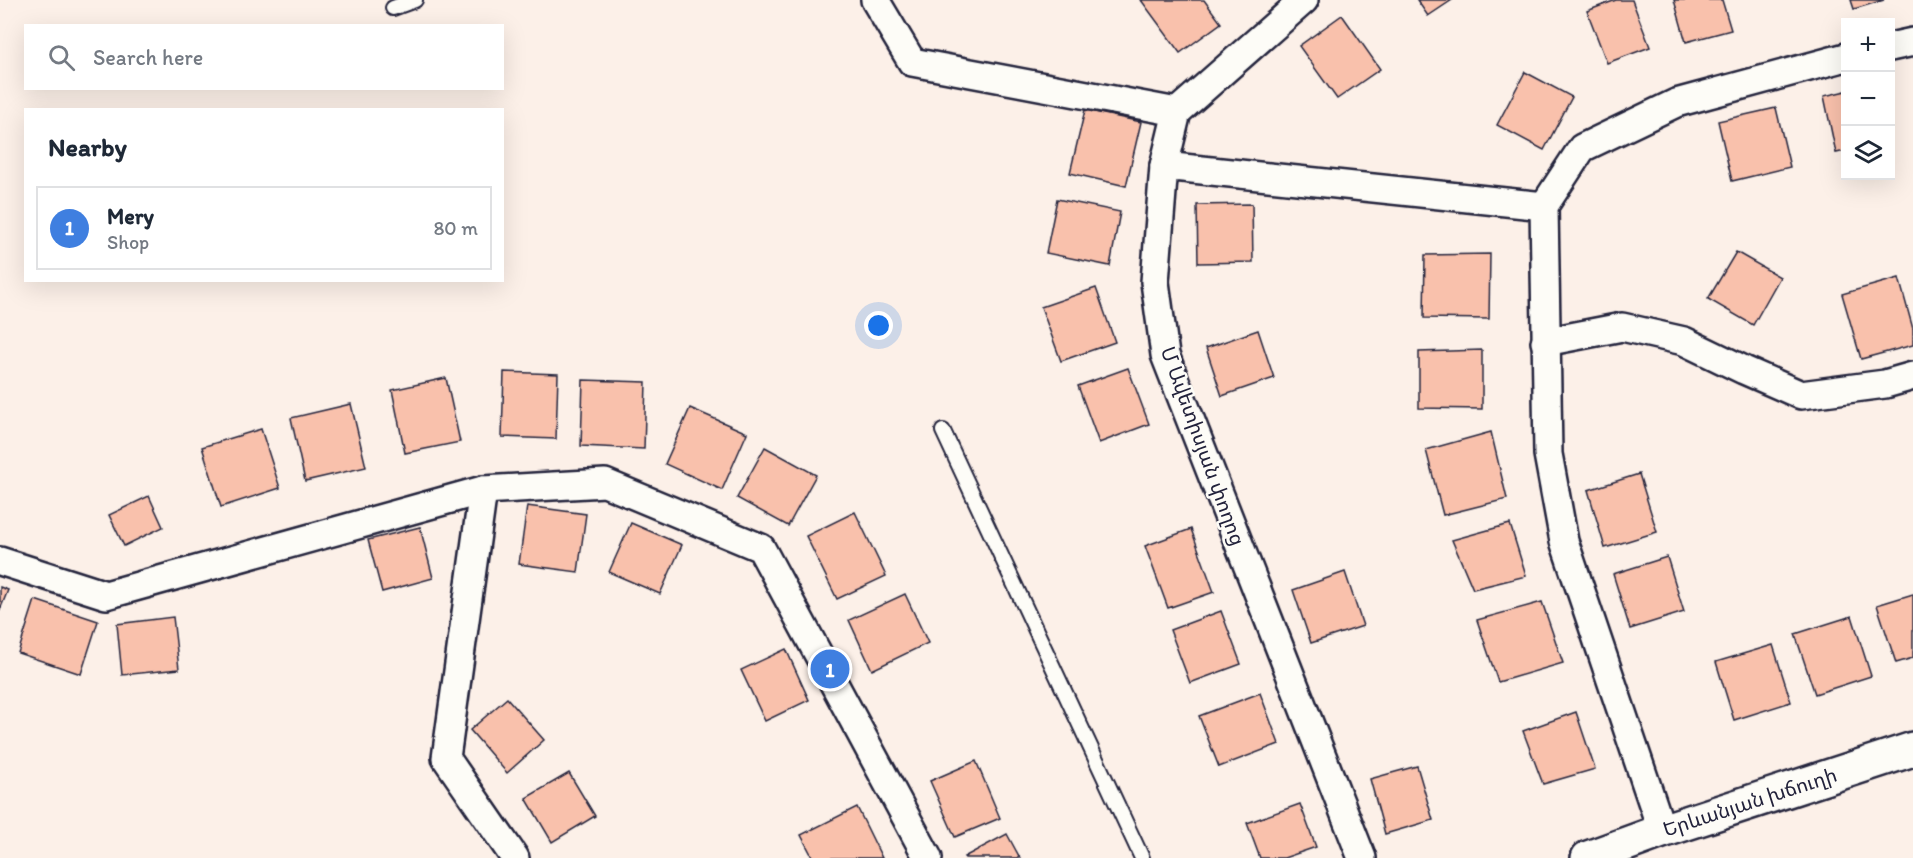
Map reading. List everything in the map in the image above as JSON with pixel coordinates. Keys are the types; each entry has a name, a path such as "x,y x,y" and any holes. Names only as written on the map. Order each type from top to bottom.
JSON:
{"street":[{"path":"875,0 912,62 1177,112 1304,0"},
{"path":"1895,46 1913,42"},
{"path":"1662,831 1564,541 1548,454 1544,206 1582,148 1676,103 1841,58"},
{"name":"Մ Ավետիսյան փողոց","path":"1177,112 1164,166 1155,282 1165,355 1362,858"},
{"path":"1164,166 1544,206"},
{"path":"1545,342 1622,327 1684,341 1801,394 1886,384 1913,376"},
{"path":"0,561 106,595 483,490 605,483 761,548 928,858"},
{"path":"483,490 446,758 515,858"},
{"name":"Երևանյան խճուղի","path":"1598,856 1662,831 1913,749"}],"lane":[{"path":"393,8 415,0"},
{"path":"943,431 1142,858"}],"building":[{"path":"1141,0 1204,0 1221,23 1180,53"},
{"path":"1417,0 1452,0 1428,16"},
{"path":"1616,0 1632,0 1650,47 1607,63 1587,11"},
{"path":"1674,0 1722,0 1731,30 1686,42"},
{"path":"1851,0 1884,0 1854,9"},
{"path":"1342,15 1380,69 1337,99 1299,46"},
{"path":"1525,72 1572,97 1544,150 1497,125"},
{"path":"1841,92 1841,152 1836,153 1824,96"},
{"path":"1776,108 1790,167 1732,181 1718,121"},
{"path":"1085,110 1141,122 1126,186 1070,173"},
{"path":"1057,199 1120,212 1110,266 1046,253"},
{"path":"1252,204 1253,262 1198,263 1197,205"},
{"path":"1736,252 1780,277 1753,325 1708,299"},
{"path":"1490,254 1489,319 1424,318 1425,255"},
{"path":"1899,278 1913,329 1913,345 1861,359 1842,294"},
{"path":"1096,288 1115,342 1061,361 1041,307"},
{"path":"1258,330 1274,378 1222,396 1206,348"},
{"path":"1482,350 1482,409 1419,408 1419,352"},
{"path":"1128,368 1149,424 1099,443 1078,386"},
{"path":"504,372 558,374 556,439 502,437"},
{"path":"446,378 460,442 405,453 392,390"},
{"path":"583,380 646,382 644,449 581,446"},
{"path":"351,404 366,467 305,481 291,418"},
{"path":"690,408 747,433 722,490 665,464"},
{"path":"261,429 280,488 221,507 202,447"},
{"path":"1491,432 1507,499 1443,515 1426,450"},
{"path":"765,447 816,475 788,526 737,498"},
{"path":"1639,474 1657,532 1605,548 1588,490"},
{"path":"149,496 163,527 124,546 109,515"},
{"path":"527,506 586,514 578,572 519,564"},
{"path":"855,512 886,576 837,599 806,536"},
{"path":"631,523 682,545 660,594 609,572"},
{"path":"1510,524 1526,576 1473,589 1452,540"},
{"path":"420,527 433,578 382,592 368,540"},
{"path":"1191,529 1214,592 1168,608 1145,546"},
{"path":"1667,557 1684,612 1630,629 1613,574"},
{"path":"1345,572 1363,626 1311,643 1293,590"},
{"path":"0,587 8,590 0,610"},
{"path":"905,594 928,643 872,670 849,620"},
{"path":"1913,594 1913,658 1896,663 1877,605"},
{"path":"35,600 98,621 81,674 18,653"},
{"path":"1542,602 1563,663 1498,682 1477,620"},
{"path":"1221,611 1241,664 1190,683 1170,630"},
{"path":"1852,616 1871,676 1815,694 1795,634"},
{"path":"173,617 179,669 122,675 117,624"},
{"path":"1773,645 1791,702 1734,720 1716,662"},
{"path":"786,649 809,700 765,721 741,670"},
{"path":"1260,693 1279,744 1219,767 1199,716"},
{"path":"507,698 544,740 507,773 470,730"},
{"path":"1576,712 1595,769 1543,784 1523,731"},
{"path":"976,761 1000,818 955,837 930,781"},
{"path":"1417,766 1433,820 1385,834 1370,779"},
{"path":"569,773 595,816 552,842 526,798"},
{"path":"1300,804 1316,847 1284,858 1260,858 1247,823"},
{"path":"857,807 882,858 813,858 801,835"},
{"path":"1007,834 1020,858 964,857"}],"place":[{"name":"Mery","path":"830,669"}]}
